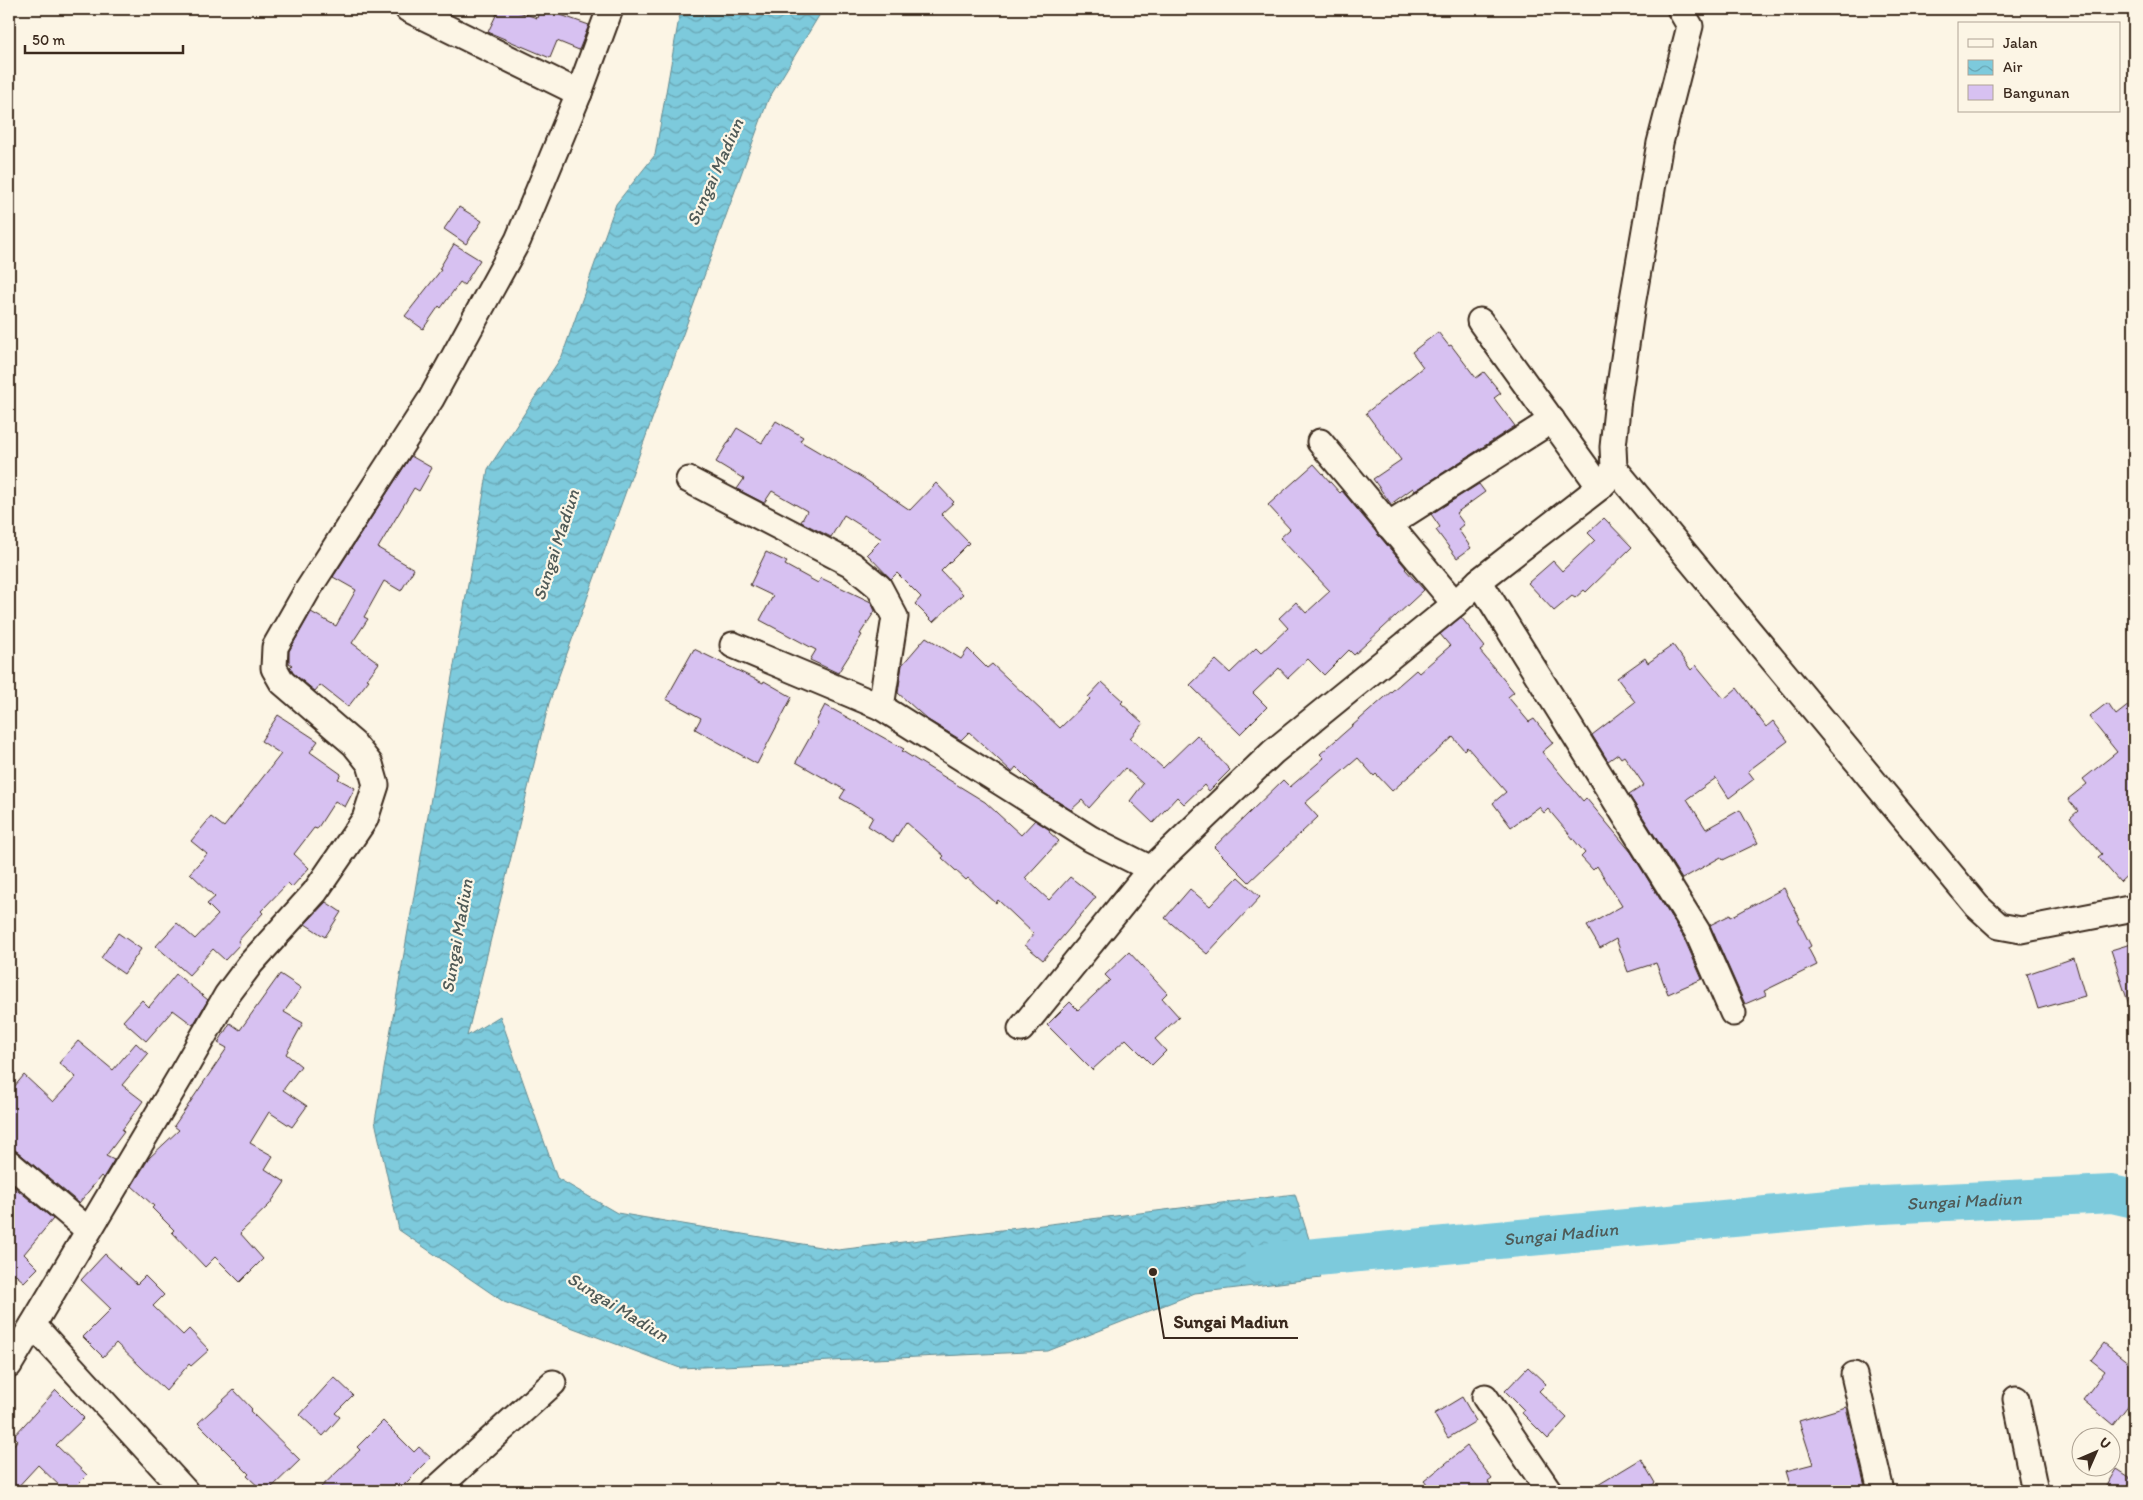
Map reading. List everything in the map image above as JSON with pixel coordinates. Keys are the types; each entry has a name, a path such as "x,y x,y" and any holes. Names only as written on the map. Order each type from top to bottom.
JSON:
{"street":[{"path":"408,9 579,93"},
{"path":"9,1365 180,1078 227,995 251,963 315,892 365,819 376,785 370,764 354,744 282,682 274,668 275,647 307,590 431,399 518,240 579,93 610,9"},
{"path":"1021,1029 1151,869 1273,752 1455,604 1479,581 1607,478 1660,143 1690,26 1680,9"},
{"path":"1480,321 1552,420 1607,478 1977,906 1999,926 2021,930 2134,908"},
{"path":"1388,525 1552,420"},
{"path":"1320,442 1455,604"},
{"path":"689,480 851,564 879,587 894,618 881,707"},
{"path":"1479,581 1697,931 1733,1012"},
{"path":"733,645 881,707 1091,839 1151,869"},
{"path":"9,1163 88,1230"},
{"path":"32,1325 185,1491"},
{"path":"1854,1375 1881,1491"},
{"path":"434,1491 553,1383"},
{"path":"1485,1397 1549,1491"},
{"path":"2016,1399 2036,1491"}],"water":[{"path":"683,9 823,9 768,100 549,703 467,1036 500,1016 557,1178 617,1213 838,1250 1295,1194 1321,1278 1195,1293 1048,1351 680,1368 504,1302 399,1230 375,1121 488,469 562,356 616,204 655,155 679,18"}],"building":[{"path":"499,9 510,9 537,18 540,9 544,9 589,25 579,50 557,41 550,58 488,32"},
{"path":"459,207 482,221 466,244 444,229"},
{"path":"454,244 480,260 464,285 460,282 441,308 439,306 423,329 405,316 441,270 439,269"},
{"path":"1438,332 1449,346 1451,345 1476,378 1484,372 1501,393 1494,398 1515,426 1415,491 1413,488 1391,504 1373,479 1401,460 1366,413 1423,367 1412,352"},
{"path":"776,421 803,437 800,441 863,478 910,510 936,483 954,502 941,514 969,543 941,571 963,594 933,622 915,604 921,597 897,573 891,579 867,554 882,539 844,515 831,537 801,522 807,511 772,491 764,503 737,489 744,479 716,462 737,428 762,443"},
{"path":"411,456 432,468 419,491 414,488 378,548 414,569 401,591 384,581 364,617 368,619 352,643 379,663 367,679 369,680 348,707 320,685 315,691 293,673 290,667 292,665 289,663 289,651 311,612 336,626 356,590 333,577"},
{"path":"1314,464 1340,493 1342,491 1424,590 1354,655 1349,650 1324,675 1308,659 1288,678 1279,668 1253,693 1267,707 1240,734 1190,685 1216,660 1230,673 1256,648 1261,653 1288,628 1279,618 1296,602 1306,613 1330,591 1280,538 1290,529 1268,505"},
{"path":"1479,484 1485,492 1456,513 1464,524 1458,529 1471,548 1457,558 1436,530 1440,527 1431,514"},
{"path":"1604,518 1632,547 1586,592 1584,590 1575,598 1572,596 1554,611 1528,583 1553,561 1562,571 1595,540 1588,533"},
{"path":"766,552 787,562 785,565 818,583 821,578 871,602 875,611 838,673 810,660 816,650 760,620 773,596 750,585"},
{"path":"1461,617 1485,647 1480,651 1514,692 1508,697 1529,722 1534,719 1553,743 1542,752 1583,801 1586,798 1631,852 1684,938 1702,979 1668,994 1656,963 1628,972 1616,939 1600,948 1587,926 1622,906 1597,866 1593,870 1581,857 1585,853 1548,809 1544,813 1539,807 1511,827 1493,803 1506,792 1467,747 1464,750 1453,737 1392,791 1376,774 1374,776 1358,758 1305,803 1318,817 1249,882 1214,847 1283,780 1290,787 1324,758 1320,754 1416,670 1419,673 1450,646 1440,634"},
{"path":"926,637 961,659 968,649 987,668 992,664 1060,728 1090,699 1088,697 1102,682 1143,723 1130,738 1163,768 1197,735 1230,770 1209,791 1204,785 1184,804 1177,797 1153,823 1130,801 1143,784 1125,768 1089,808 1082,800 1071,810 1039,790 1016,767 1012,772 969,732 961,740 928,720 898,693 902,665"},
{"path":"1673,645 1691,670 1696,665 1724,699 1737,688 1766,727 1773,721 1788,741 1748,771 1754,779 1729,798 1716,778 1687,799 1706,829 1740,810 1758,843 1723,860 1721,857 1682,879 1629,795 1644,785 1624,756 1621,758 1618,754 1608,761 1592,735 1635,702 1617,678 1645,658 1648,663"},
{"path":"694,649 763,683 764,681 792,697 757,764 695,729 701,718 666,699"},
{"path":"2134,701 2134,869 2120,882 2098,857 2102,854 2070,818 2078,811 2068,799 2087,784 2083,779 2117,752 2089,717 2107,703 2116,715"},
{"path":"825,705 904,749 902,751 985,802 1021,835 1035,820 1050,830 1049,832 1059,841 1025,878 1049,900 1070,877 1096,897 1043,960 1025,945 1034,934 998,900 996,903 968,878 966,880 942,858 944,856 906,822 893,842 868,826 873,817 840,798 845,790 796,762 818,723 816,722"},
{"path":"278,715 318,741 310,752 341,774 338,779 355,788 345,807 335,801 317,829 314,828 294,854 309,868 292,887 288,883 261,911 263,913 238,941 240,944 225,960 213,949 189,975 156,946 177,923 195,939 218,915 207,904 215,897 190,873 207,854 191,841 211,817 224,827 281,754 261,741"},
{"path":"1238,877 1260,897 1207,954 1165,918 1190,889 1210,906"},
{"path":"1784,888 1800,919 1798,920 1811,946 1808,948 1817,965 1764,991 1766,995 1745,1004 1710,925 1730,915 1731,917"},
{"path":"326,902 341,912 325,937 305,924"},
{"path":"118,933 141,949 124,974 101,958"},
{"path":"2134,943 2134,1011 2131,1011 2111,950"},
{"path":"1129,952 1167,993 1162,998 1179,1017 1155,1039 1166,1051 1152,1065 1126,1039 1092,1070 1047,1025 1070,1002 1078,1010 1110,980 1105,975"},
{"path":"2074,958 2085,996 2038,1009 2027,974"},
{"path":"176,974 208,1000 193,1025 173,1010 146,1041 123,1021 142,1000 149,1007"},
{"path":"280,974 301,988 284,1012 303,1023 286,1054 301,1066 283,1090 307,1106 292,1127 269,1112 250,1143 273,1156 265,1169 285,1182 270,1204 240,1233 263,1259 240,1282 215,1257 205,1267 172,1232 174,1230 152,1208 154,1206 132,1186 149,1158 179,1130 174,1126 227,1048 218,1043 230,1023 240,1030"},
{"path":"78,1041 113,1070 136,1043 148,1054 122,1085 143,1101 122,1130 124,1132 106,1156 114,1160 103,1178 101,1176 79,1203 18,1152 9,1148 9,1093 24,1075 53,1102 76,1077 59,1063"},
{"path":"13,1186 53,1219 24,1254 38,1268 24,1282 10,1270 9,1272 9,1190"},
{"path":"105,1254 137,1284 145,1276 164,1295 153,1306 183,1335 189,1329 209,1350 191,1366 189,1364 166,1391 116,1343 103,1357 83,1337 111,1309 81,1280"},
{"path":"2104,1343 2134,1367 2134,1398 2113,1425 2083,1400 2105,1371 2091,1360"},
{"path":"1528,1367 1546,1384 1539,1391 1567,1418 1548,1439 1522,1413 1524,1410 1505,1391"},
{"path":"334,1377 353,1395 335,1413 340,1417 323,1436 300,1415"},
{"path":"56,1390 84,1418 56,1445 87,1475 71,1491 65,1491 38,1465 14,1491 9,1491 9,1450 18,1440 14,1436"},
{"path":"234,1390 252,1409 250,1411 300,1460 268,1491 263,1491 247,1476 249,1474 198,1423"},
{"path":"1462,1397 1476,1421 1448,1438 1434,1414"},
{"path":"1846,1407 1866,1491 1792,1491 1786,1471 1813,1464 1799,1421"},
{"path":"383,1421 414,1452 419,1447 431,1458 398,1491 317,1491 360,1450 357,1447"},
{"path":"1467,1446 1492,1479 1488,1482 1495,1491 1432,1491 1424,1481"},
{"path":"1641,1459 1655,1483 1642,1491 1588,1491"},
{"path":"2120,1471 2134,1480 2134,1491 2104,1491 2112,1478 2120,1478"}],"waterway":[{"name":"Sungai Madiun","path":"1263,1262 1862,1206 2112,1194 2134,1199"}],"place":[{"name":"Sungai Madiun","path":"1153,1272"}]}
